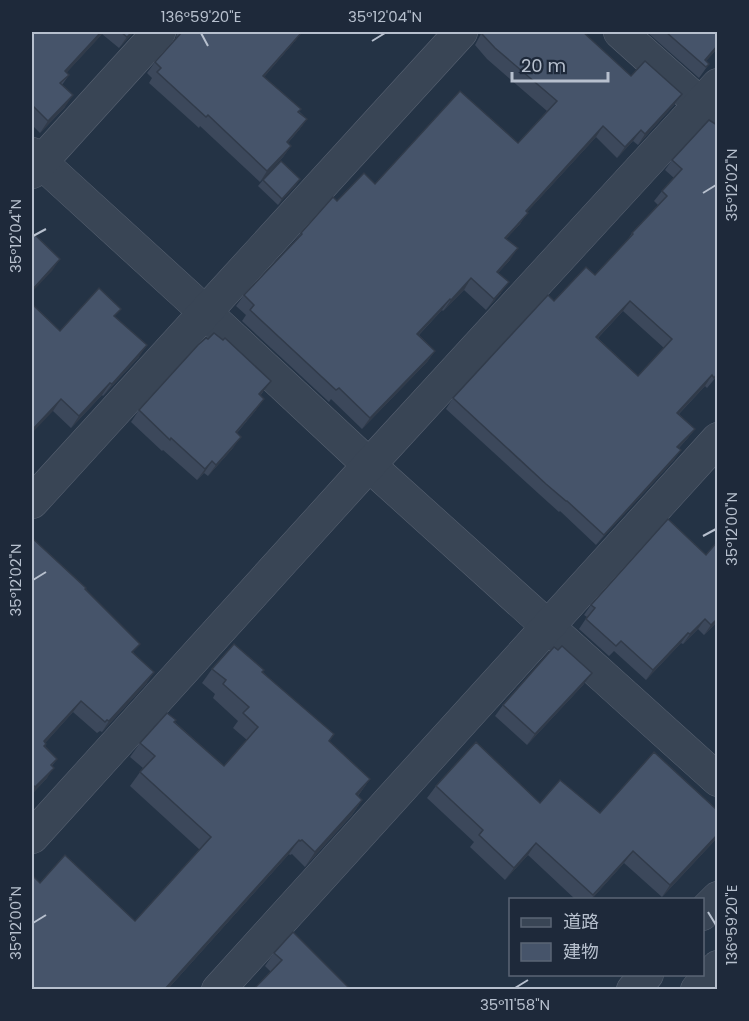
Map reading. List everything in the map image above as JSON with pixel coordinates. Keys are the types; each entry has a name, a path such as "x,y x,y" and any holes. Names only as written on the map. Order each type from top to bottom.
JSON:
{"street":[{"path":"159,32 34,162 205,312 369,465 717,780"},
{"path":"32,502 461,32"},
{"path":"32,837 369,465 712,102 620,32"},
{"path":"218,990 717,439"},
{"path":"704,912 717,898"},
{"path":"697,990 717,968"},
{"path":"633,990 646,976"}],"building":[{"path":"32,32 101,32 65,71 69,75 60,83 73,95 48,121 32,105"},
{"path":"121,32 132,32 127,37"},
{"path":"182,32 302,32 263,76 301,109 298,112 307,119 287,142 291,146 267,171 208,115 206,117 157,72 161,68 155,62"},
{"path":"484,32 583,32 631,76 645,61 682,94 645,134 641,130 625,147 603,126 526,211 528,213 505,238 518,248 497,272 509,282 494,299 471,278 417,334 435,351 370,418 339,388 336,390 250,310 254,305 244,295 302,234 333,197 337,201 364,173 375,184 460,91 518,143 557,101 495,48 482,34"},
{"path":"666,32 717,32 717,46 705,60 709,64 706,67"},
{"path":"709,120 717,125 717,374 714,378 712,375 677,413 695,429 677,447 681,450 604,535 453,398 548,295 554,301 586,267 595,275 633,234 667,196 662,191 682,169 672,160","holes":["630,301 672,339 638,376 596,337"]},
{"path":"281,161 300,179 282,199 263,180"},
{"path":"32,232 60,259 32,290"},
{"path":"99,288 121,309 114,316 147,345 79,416 61,399 32,430 32,304 60,331"},
{"path":"214,333 223,340 225,338 271,381 259,394 264,399 236,432 241,437 216,465 212,461 205,469 139,410 198,345"},
{"path":"668,519 706,555 717,542 717,619 711,625 705,619 690,634 688,633 653,670 621,641 616,646 586,619 595,608 591,605"},
{"path":"32,538 86,588 140,644 132,652 154,672 109,721 105,722 81,701 44,741 46,744 44,746 57,759 51,765 54,768 35,787 32,784"},
{"path":"234,644 264,670 262,672 334,734 329,741 370,779 356,794 362,800 315,852 299,840 164,990 32,990 32,875 40,883 65,855 135,921 211,837 140,772 155,756 140,743 167,713 176,720 174,722 224,766 258,727 243,713 249,707 223,684 226,680 212,669"},
{"path":"562,646 592,673 535,734 503,705 554,647 558,650"},
{"path":"476,742 540,803 560,780 600,813 654,752 717,810 717,835 670,885 633,851 593,895 536,843 514,868 479,835 483,830 436,786"},
{"path":"293,932 351,990 253,990 282,960 274,953"}]}
